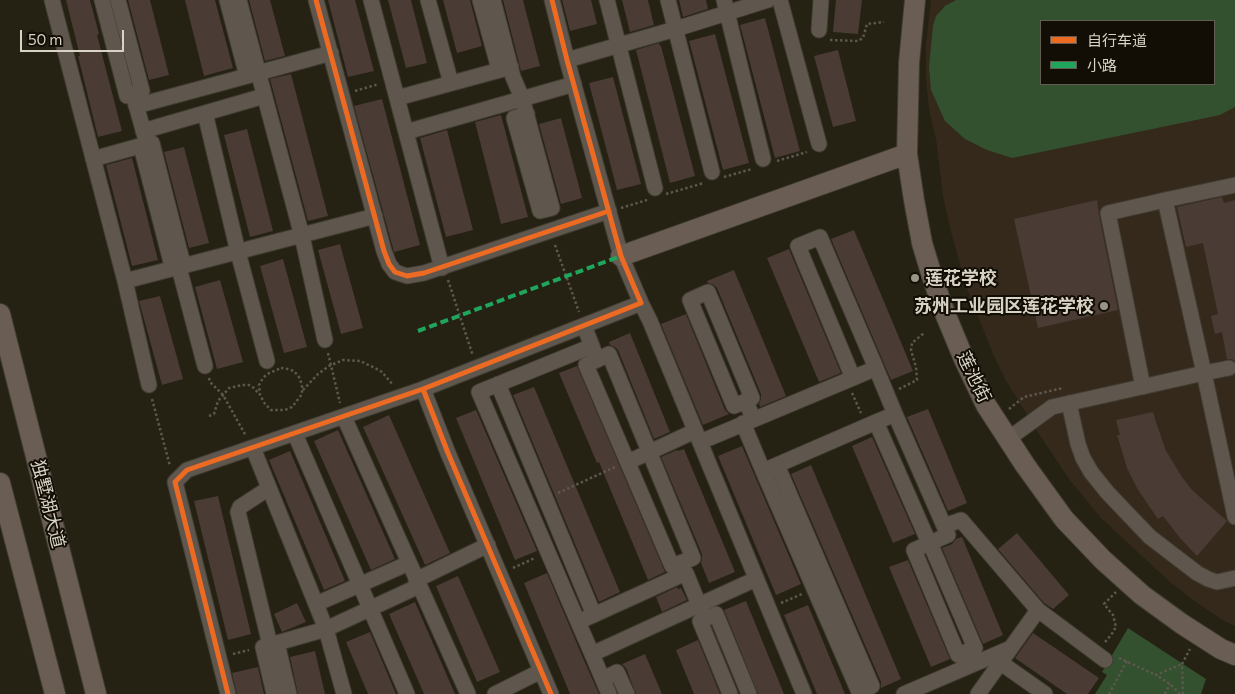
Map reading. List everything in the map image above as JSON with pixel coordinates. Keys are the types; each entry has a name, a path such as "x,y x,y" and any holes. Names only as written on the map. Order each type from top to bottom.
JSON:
{"main road":[{"name":"莲池街","path":"914,0 909,63 907,154 922,243 944,310 964,359 986,405 1025,465 1064,519 1103,560 1142,595 1182,624 1235,655"},
{"path":"622,256 907,154"},
{"name":"独墅湖大道","path":"0,314 96,694"},
{"path":"0,483 55,694"}],"street":[{"path":"52,0 149,384"},
{"path":"102,0 126,96 134,100 253,75 331,53"},
{"path":"118,0 142,91 134,100"},
{"path":"227,0 253,75 264,96 302,236 326,340"},
{"path":"238,0 253,75"},
{"path":"316,0 375,216 389,264 395,272 407,276 424,273 609,212"},
{"path":"371,0 397,98 410,130 434,240 442,267"},
{"path":"428,0 451,83"},
{"path":"480,0 505,68 513,77 527,114 552,208 547,209 552,231"},
{"path":"493,0 505,68"},
{"path":"552,0 622,256 640,304 650,322 804,694"},
{"path":"607,0 655,188"},
{"path":"668,0 712,172"},
{"path":"567,60 675,29 725,7 768,0"},
{"path":"780,0 819,144"},
{"path":"819,30 821,0"},
{"path":"725,7 763,159"},
{"path":"397,98 505,68"},
{"path":"410,130 574,84"},
{"path":"93,159 144,140 205,113 264,96"},
{"path":"134,100 171,262 178,264"},
{"path":"205,113 238,252 267,361"},
{"path":"1143,387 1108,214 1235,185"},
{"path":"1165,200 1235,517"},
{"path":"124,281 178,264 238,252 375,216"},
{"path":"850,379 798,246 820,236 948,535 930,543"},
{"path":"178,264 205,366"},
{"path":"708,292 752,398 746,401 734,406 690,300 708,292"},
{"path":"228,694 175,482 187,470 423,390 640,304"},
{"path":"584,326 594,353"},
{"path":"594,353 586,365 672,566 684,568"},
{"path":"578,622 684,568 693,558 609,354 594,353 479,392 578,622 610,694"},
{"path":"477,368 493,386 546,498 594,615"},
{"path":"628,462 649,452 748,421 876,368"},
{"path":"1008,439 1052,407 1229,368"},
{"path":"423,390 551,694"},
{"path":"746,401 748,421 763,471 872,686 869,691"},
{"path":"1069,403 1083,458 1091,472 1107,492 1150,537 1202,576 1217,582 1235,578"},
{"path":"763,471 895,414"},
{"path":"344,417 468,694"},
{"path":"872,424 930,543 975,648 969,658"},
{"path":"295,434 407,694"},
{"path":"253,448 326,629 344,694"},
{"path":"777,465 821,585"},
{"path":"269,488 240,507 238,512 270,645 289,694"},
{"path":"528,506 546,498"},
{"path":"944,526 961,520 1038,610 1100,656"},
{"path":"270,645 295,633 326,629 371,608 488,545"},
{"path":"316,604 409,563"},
{"path":"684,568 702,612 700,621 730,694"},
{"path":"592,654 702,612 756,579"},
{"path":"978,694 1038,610"},
{"path":"702,612 716,614 749,694"},
{"path":"270,645 274,694"},
{"path":"904,694 969,658 1011,648"},
{"path":"1001,663 1045,694"},
{"path":"495,694 541,671"},
{"path":"603,679 617,672 627,694"}],"path":[{"path":"819,30 820,38 826,40 858,42 863,38 867,24 884,22"},
{"path":"342,95 392,80"},
{"path":"552,231 565,277 584,326"},
{"path":"442,267 477,368"},
{"path":"888,395 917,380 916,368 910,350 912,343 924,333"},
{"path":"326,340 344,417"},
{"path":"208,416 214,414 222,394 229,388 242,385 249,385 254,388 271,410 285,410 292,407 299,399 303,390 318,374 331,365 343,360 360,361 382,372 401,397"},
{"path":"205,366 210,382 222,394 253,448"},
{"path":"260,395 259,385 263,378 267,374 281,368 288,368 299,376 303,390"},
{"path":"850,379 872,424"},
{"path":"149,384 175,482"},
{"path":"546,498 628,462"},
{"path":"500,574 548,552"},
{"path":"769,608 821,585"},
{"path":"1117,591 1104,604 1113,615 1116,627 1100,656 1119,658 1156,675 1182,694"},
{"path":"219,658 270,645"},
{"path":"1182,694 1182,664 1190,649"},
{"path":"1109,694 1127,662"},
{"path":"1156,675 1182,664"},
{"path":"1165,694 1170,684"}],"shaded area":[{"name":"苏州工业园区莲花学校","path":"931,0 1235,0 1235,626 1221,619 1170,582 1100,517 1069,479 1005,379 966,286 951,232 943,196 926,78 926,44"}],"green space":[{"path":"956,0 1235,0 1235,107 1220,115 1012,158 987,150 965,139 945,121 931,90 929,67 933,26 936,16 945,6"},
{"path":"1128,628 1206,679 1201,694 1095,694 1107,675 1102,672"}],"building":[{"path":"66,0 90,0 99,34 97,35 122,131 98,137"},
{"path":"128,0 150,0 169,75 149,80"},
{"path":"185,0 215,0 233,68 204,76"},
{"path":"249,0 270,0 285,56 265,61"},
{"path":"328,0 355,0 374,71 348,77"},
{"path":"388,0 411,0 427,63 406,68"},
{"path":"443,0 470,0 482,46 457,53"},
{"path":"503,0 523,0 540,66 521,71"},
{"path":"562,0 591,0 597,24 570,31"},
{"path":"622,0 648,0 654,25 630,32"},
{"path":"679,0 706,0 708,9 683,17"},
{"path":"836,0 862,0 858,34 833,32"},
{"path":"765,18 800,151 775,158 740,25"},
{"path":"715,34 749,163 723,170 689,41"},
{"path":"659,43 695,176 670,183 636,50"},
{"path":"838,50 856,121 833,127 814,56"},
{"path":"291,74 328,216 308,221 270,79"},
{"path":"613,77 641,184 617,190 589,83"},
{"path":"382,99 420,245 394,252 354,106"},
{"path":"501,115 528,217 501,224 475,122"},
{"path":"561,118 582,198 561,204 539,124"},
{"path":"247,129 273,231 250,237 224,135"},
{"path":"447,130 473,230 446,237 420,138"},
{"path":"184,147 209,243 189,248 164,152"},
{"path":"132,158 158,260 132,266 106,165"},
{"path":"1222,197 1224,203 1235,200 1235,361 1227,359 1222,332 1215,334 1211,316 1218,314 1203,243 1186,247 1177,207"},
{"path":"1097,200 1118,310 1038,328 1014,219"},
{"path":"854,230 913,371 891,380 831,239"},
{"path":"340,244 363,328 341,334 318,250"},
{"path":"789,249 841,373 819,382 767,258"},
{"path":"283,259 307,347 284,353 260,266"},
{"path":"734,270 786,396 760,407 761,394 717,288 707,281"},
{"path":"220,280 243,362 217,369 195,287"},
{"path":"160,296 183,379 162,385 139,301"},
{"path":"686,314 725,410 729,414 703,425 661,324"},
{"path":"630,333 670,432 654,439 618,350 610,345 609,342"},
{"path":"577,366 665,572 648,580 599,462 597,463 559,373"},
{"path":"534,387 620,592 599,602 513,395"},
{"path":"928,409 967,503 948,511 907,417"},
{"path":"476,410 537,551 515,560 456,418"},
{"path":"1153,412 1166,451 1182,477 1192,490 1227,521 1197,556 1163,516 1158,519 1137,488 1127,468 1117,435 1120,435 1116,420"},
{"path":"389,415 450,553 425,565 363,427"},
{"path":"338,430 395,559 371,570 314,441"},
{"path":"872,437 915,534 893,543 852,446"},
{"path":"742,446 801,584 776,595 718,456"},
{"path":"684,449 735,572 709,583 701,563 702,554 661,457"},
{"path":"290,451 345,581 324,590 269,460"},
{"path":"811,465 901,679 881,688 881,682 791,474"},
{"path":"218,496 251,634 228,640 194,501"},
{"path":"1017,533 1069,595 1053,609 1044,603 998,549"},
{"path":"962,537 1003,635 983,644 942,548"},
{"path":"908,560 950,659 931,667 889,567"},
{"path":"547,573 599,694 570,694 524,583"},
{"path":"458,576 500,672 477,682 436,586"},
{"path":"677,587 678,589 681,588 687,600 662,612 656,597"},
{"path":"746,601 784,694 758,694 724,610"},
{"path":"415,602 455,694 424,694 389,614"},
{"path":"297,603 306,622 282,632 274,614"},
{"path":"808,605 845,694 817,694 784,615"},
{"path":"370,632 396,694 368,694 346,642"},
{"path":"1033,633 1099,678 1088,694 1067,694 1015,658"},
{"path":"698,640 720,694 694,694 676,650"},
{"path":"315,651 325,694 298,694 290,657"},
{"path":"645,654 662,694 636,694 626,668 622,664"},
{"path":"258,667 264,694 237,694 232,673"}],"marked path":[{"path":"418,331 621,256"}],"cycle path":[{"path":"316,0 384,251 389,264 395,272 407,276 424,273 609,211"},
{"path":"551,694 448,453 423,389 641,303 621,256 552,0"},
{"path":"228,694 175,482 187,470 423,389"}],"place":[{"name":"莲花学校","path":"915,278"},
{"name":"苏州工业园区莲花学校","path":"1104,306"}]}
